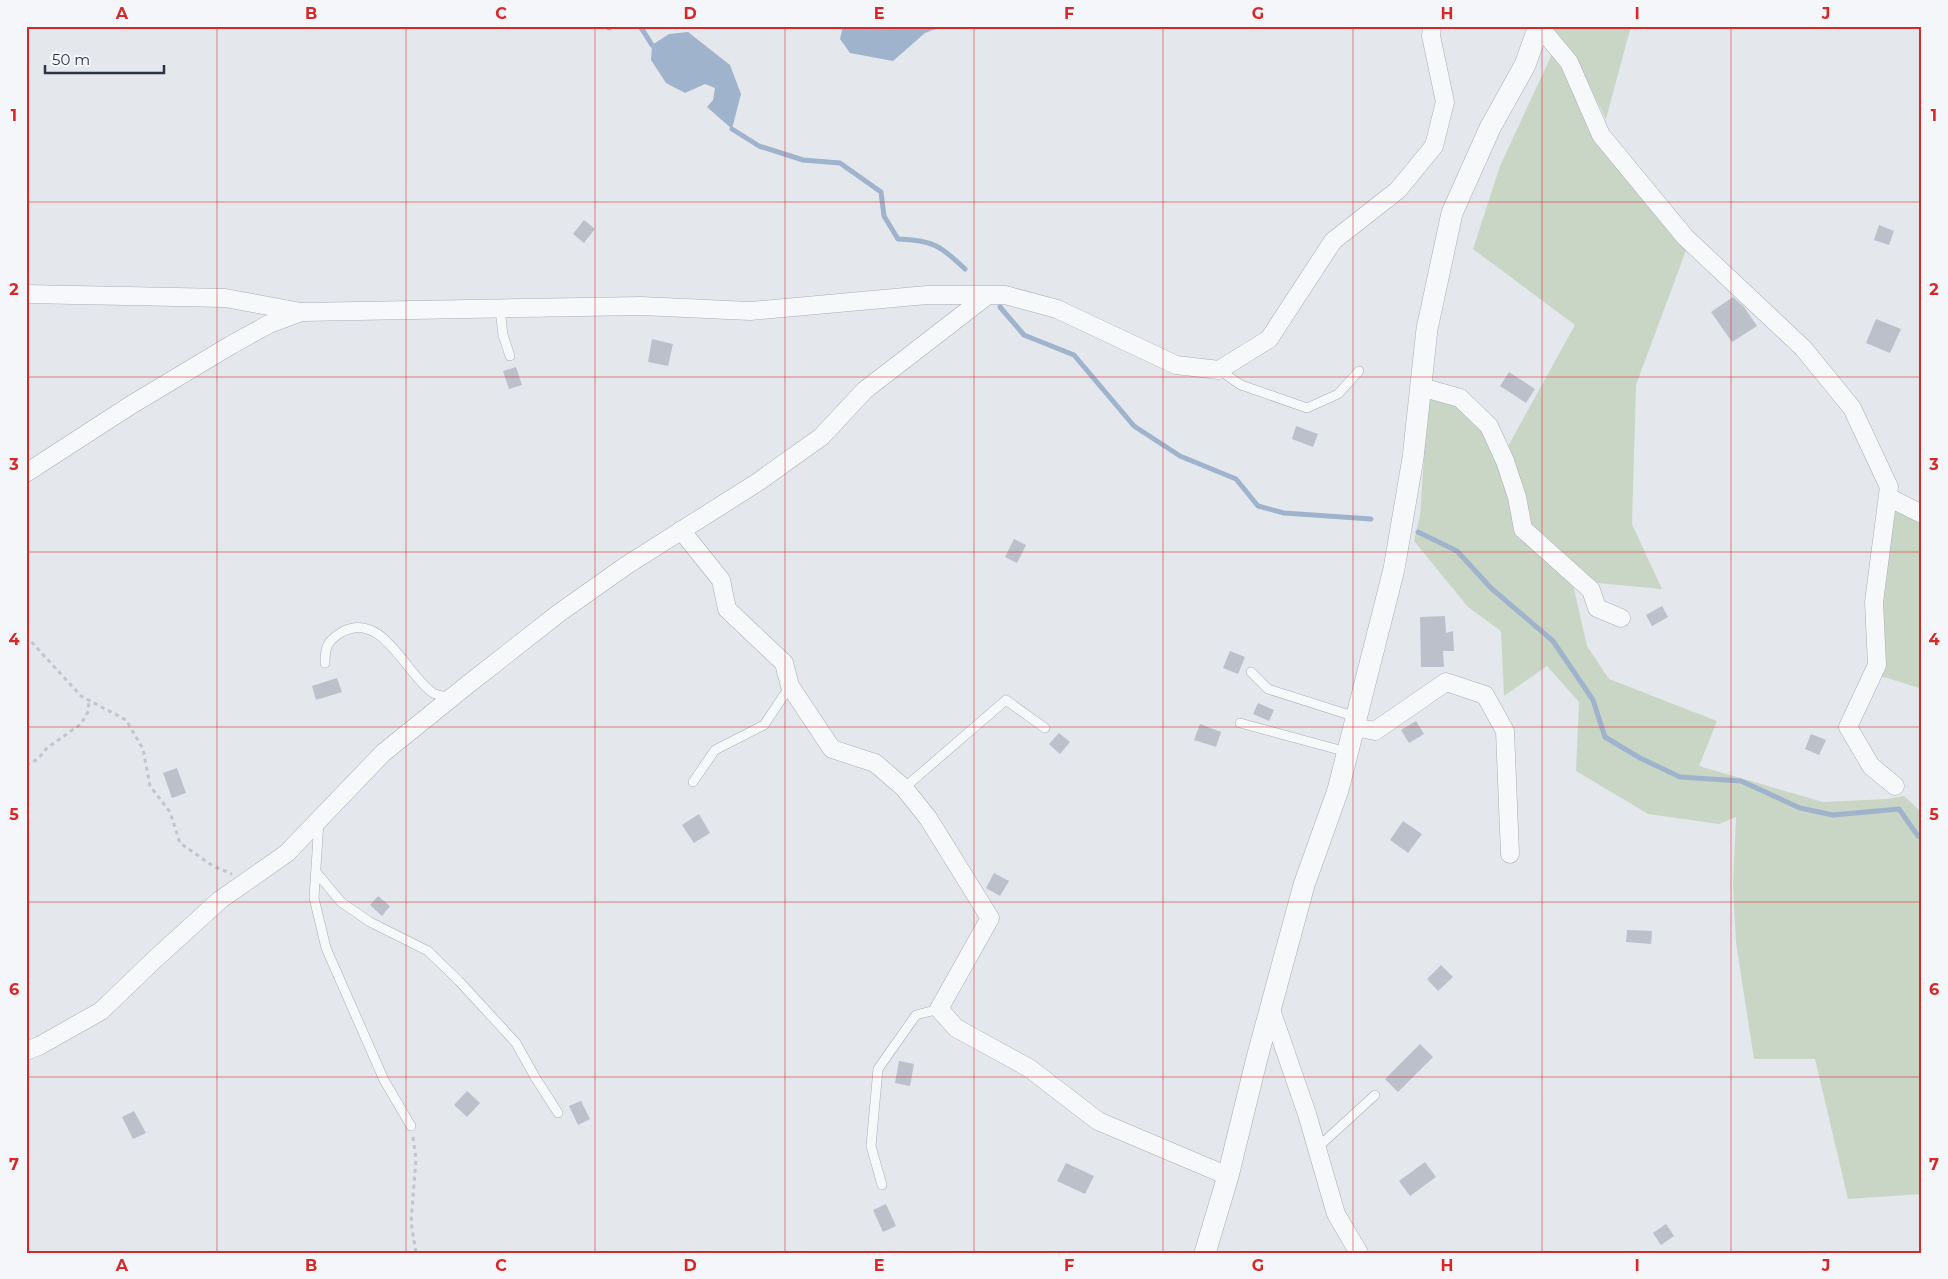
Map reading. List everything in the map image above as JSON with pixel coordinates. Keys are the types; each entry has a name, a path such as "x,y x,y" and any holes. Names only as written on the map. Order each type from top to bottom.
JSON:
{"street":[{"path":"26,294 225,298 301,312 641,306 750,311 927,294 1005,295 1058,309 1176,365 1220,370 1269,339 1333,240 1398,190 1434,146 1445,102 1431,36 1432,26"},
{"path":"1205,1253 1228,1176 1304,885 1338,790 1394,569 1413,458 1427,329 1452,213 1490,128 1524,65 1539,26"},
{"path":"1539,26 1568,62 1601,135 1685,237 1803,348 1852,408 1889,487 1874,602 1877,665 1848,727 1871,766 1894,786"},
{"path":"26,1051 39,1046 101,1011 220,900 287,853 383,754 559,613 681,530 758,482 821,437 865,390 988,295"},
{"path":"26,473 131,405 232,345 269,324 301,312"},
{"path":"1421,387 1460,398 1489,426 1505,461 1517,497 1523,530 1591,590 1597,608 1621,618"},
{"path":"1888,497 1922,514"},
{"path":"681,530 721,580 727,610 784,663 790,686 832,749 875,763 904,788 928,818 990,918 939,1009 956,1028 1029,1068 1098,1121 1228,1176"},
{"path":"1355,722 1375,731 1446,682 1485,695 1505,731 1510,854"},
{"path":"1271,1010 1307,1114 1336,1214 1359,1253"}],"lane":[{"path":"500,309 502,335 510,356"},
{"path":"1220,370 1241,385 1307,408 1338,394 1359,371"},
{"path":"325,663 325,648 336,636 350,628 365,627 385,639 420,683 435,695 452,698"},
{"path":"1251,672 1268,689 1355,722"},
{"path":"693,782 714,750 764,725 790,686"},
{"path":"904,788 1006,700 1045,728"},
{"path":"1240,723 1347,752"},
{"path":"319,818 314,898 326,948 384,1080 411,1126"},
{"path":"316,872 341,902 370,922 428,951 516,1043 558,1113"},
{"path":"882,1184 871,1146 878,1070 916,1015 939,1009"},
{"path":"1317,1148 1375,1095"}],"path":[{"path":"26,636 81,696 126,720 143,749 150,786 170,812 180,843 213,866 247,881"},
{"path":"26,765 38,759 47,748 81,724 89,710 88,700"},
{"path":"411,1126 416,1159 410,1222 416,1253"}],"green space":[{"path":"1550,26 1631,26 1606,119 1575,58"},
{"path":"1552,54 1565,68 1688,245 1636,385 1632,524 1662,589 1586,582 1530,530 1526,499 1507,448 1575,325 1473,249 1500,166"},
{"path":"1428,398 1458,404 1485,431 1511,498 1572,580 1587,646 1609,679 1717,721 1699,766 1823,802 1887,799 1904,796 1922,813 1922,1194 1848,1199 1815,1059 1754,1059 1736,943 1733,885 1736,817 1719,824 1648,814 1576,771 1579,702 1547,666 1504,696 1501,631 1468,607 1414,541 1420,516"},
{"path":"1891,505 1922,520 1922,689 1881,676 1878,604"}],"water":[{"path":"843,26 944,26 925,33 893,61 850,53 840,39"},
{"path":"688,32 730,65 741,94 732,129 707,107 713,100 715,88 705,84 685,93 666,83 651,60 652,45 669,34"}],"building":[{"path":"584,220 595,229 584,243 573,234"},
{"path":"1879,225 1894,231 1889,245 1874,240"},
{"path":"1733,297 1744,307 1757,326 1732,342 1711,312"},
{"path":"1876,319 1901,329 1890,353 1866,343"},
{"path":"652,339 673,344 668,366 648,362"},
{"path":"516,367 522,385 509,389 503,371"},
{"path":"1509,372 1535,389 1526,403 1500,386"},
{"path":"1296,426 1318,434 1313,447 1292,439"},
{"path":"1014,539 1026,545 1017,563 1005,557"},
{"path":"1662,606 1668,617 1652,626 1646,615"},
{"path":"1445,616 1446,633 1453,631 1454,651 1443,651 1444,667 1421,667 1420,617"},
{"path":"1230,651 1245,657 1238,674 1223,668"},
{"path":"337,678 342,692 316,700 312,686"},
{"path":"1258,703 1274,710 1269,721 1253,714"},
{"path":"1416,721 1424,734 1409,743 1401,730"},
{"path":"1200,724 1221,732 1216,747 1194,740"},
{"path":"1059,733 1070,742 1060,754 1049,744"},
{"path":"1811,734 1826,740 1819,755 1805,749"},
{"path":"177,768 186,793 172,798 163,773"},
{"path":"699,814 710,833 694,843 682,825"},
{"path":"1403,821 1422,834 1408,853 1390,840"},
{"path":"994,873 1009,881 1000,896 986,888"},
{"path":"378,896 390,906 382,916 370,905"},
{"path":"1627,930 1652,931 1651,944 1626,942"},
{"path":"1441,965 1453,977 1438,991 1427,979"},
{"path":"1420,1044 1433,1057 1398,1092 1385,1079"},
{"path":"899,1061 914,1064 910,1086 895,1083"},
{"path":"467,1091 480,1103 467,1117 454,1105"},
{"path":"581,1101 590,1119 578,1125 569,1106"},
{"path":"134,1111 146,1133 133,1139 122,1117"},
{"path":"1425,1162 1436,1177 1410,1196 1399,1181"},
{"path":"1066,1163 1094,1176 1085,1194 1057,1181"},
{"path":"886,1204 896,1226 883,1232 873,1210"},
{"path":"1666,1224 1674,1236 1661,1245 1653,1233"}],"waterway":[{"path":"609,28 613,26"},
{"path":"640,26 652,45"},
{"path":"732,129 759,146 803,160 840,163 881,192 884,216 898,239 920,241 936,246 965,269"},
{"path":"1000,307 1024,335 1074,355 1134,426 1180,456 1236,479 1258,506 1284,513 1371,519"},
{"path":"1418,532 1457,551 1491,588 1553,641 1593,700 1605,737 1640,758 1680,777 1741,781 1800,808 1833,815 1899,809 1918,836 1922,837"}]}
